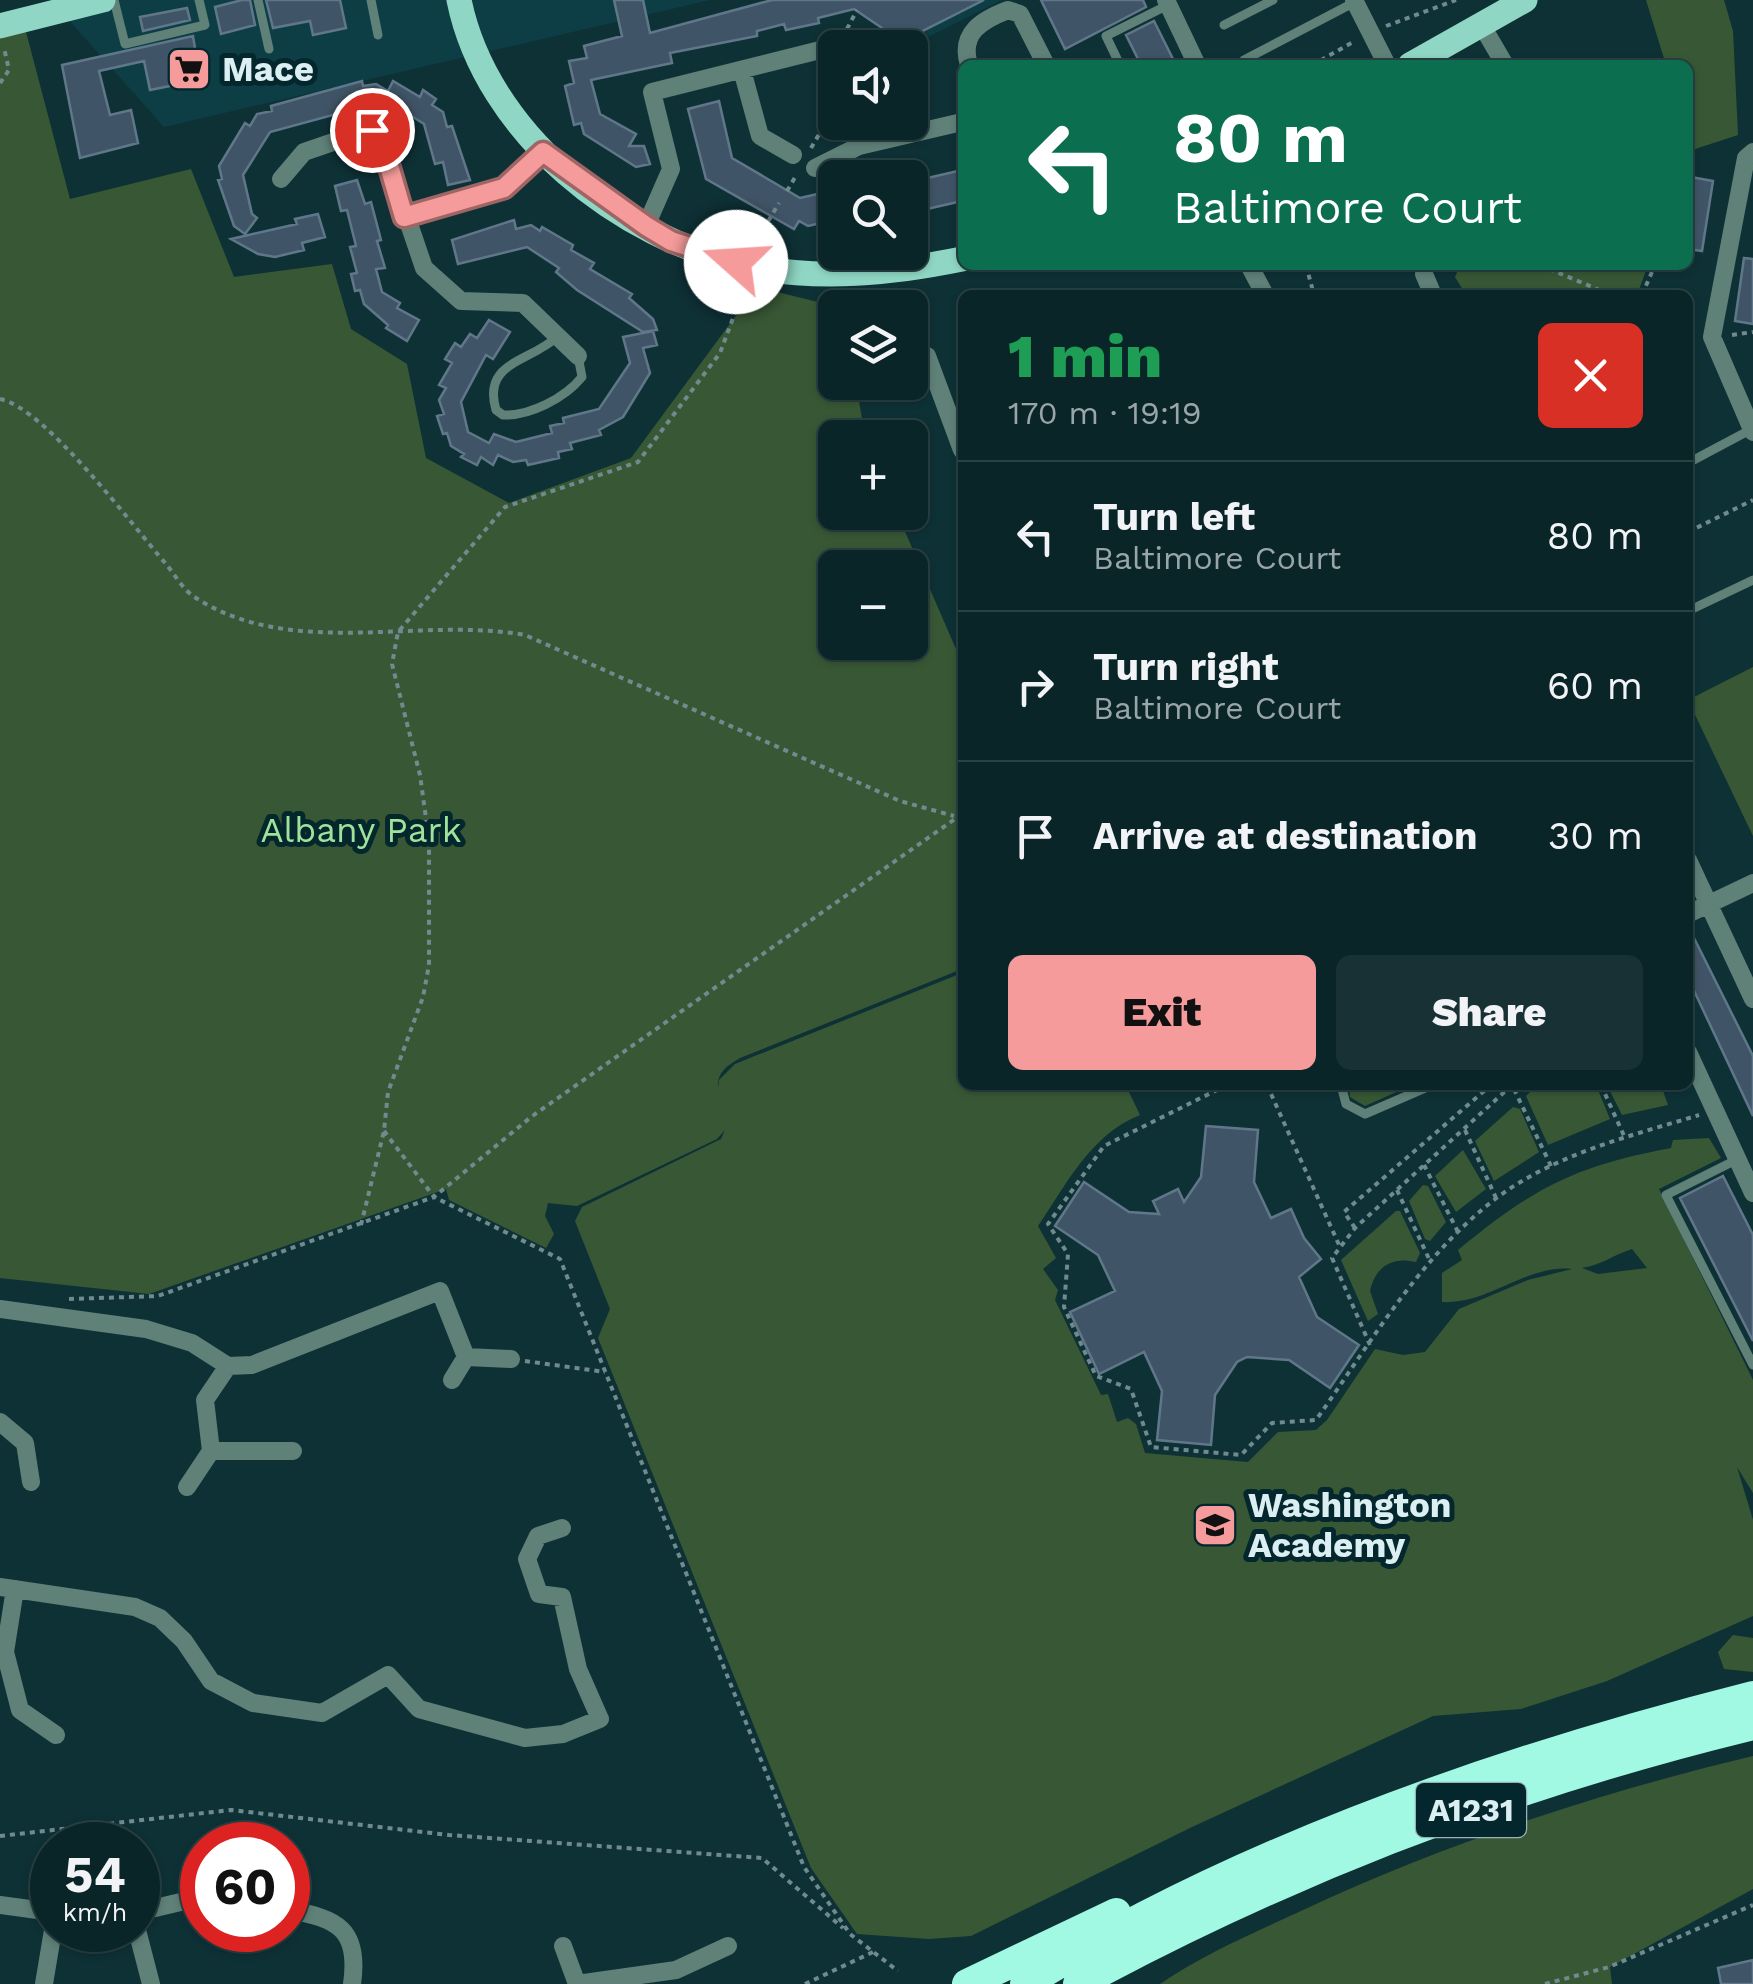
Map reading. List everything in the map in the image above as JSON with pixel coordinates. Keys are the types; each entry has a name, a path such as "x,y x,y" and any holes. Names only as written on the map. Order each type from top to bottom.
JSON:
{"highway":[{"name":"A1231","path":"1025,1984 1176,1902 1315,1840 1480,1776 1753,1696"},
{"name":"A1231","path":"1078,1984 1197,1919 1296,1876 1489,1804 1753,1725"},
{"path":"967,1984 1180,1882 1315,1840"},
{"path":"1116,1984 1197,1919"}],"main road":[{"path":"2,34 103,0"},
{"path":"459,0 491,84 543,152 671,241 736,262 781,270 890,273 958,260"},
{"path":"1419,60 1525,0"}],"street":[{"path":"1354,1 1384,60"},
{"path":"1167,2 1195,60"},
{"path":"968,60 966,44 980,21 1019,6 1044,60"},
{"path":"1481,24 1501,60"},
{"path":"646,226 671,170 652,92 818,51"},
{"path":"742,70 760,136 793,155"},
{"path":"815,168 859,146 958,123"},
{"path":"280,179 304,152 372,130 387,159 424,268 461,301 522,303 578,356"},
{"path":"858,140 859,146"},
{"path":"404,217 504,188 543,152"},
{"path":"1752,431 1712,337 1746,158 1753,152"},
{"path":"1424,274 1431,290"},
{"path":"928,359 958,439"},
{"path":"1693,871 1753,1000"},
{"path":"1693,912 1753,883"},
{"path":"1693,1063 1753,1193"},
{"path":"0,1310 146,1330 192,1343 228,1366 252,1365 440,1292 466,1356"},
{"path":"466,1356 511,1359"},
{"path":"452,1380 466,1356"},
{"path":"187,1486 210,1450 205,1400 228,1366"},
{"path":"0,1422 25,1443 30,1482"},
{"path":"210,1450 293,1450"},
{"path":"56,1735 20,1710 4,1652 7,1588 134,1607 160,1618 184,1641 211,1682 253,1703 322,1713 388,1675 419,1709 525,1738 564,1734 600,1719 578,1669 562,1598 539,1594 527,1559 538,1536 562,1528"},
{"path":"0,1905 30,1909"},
{"path":"310,1913 326,1916 345,1932 356,1956 352,1984"},
{"path":"562,1946 577,1984 676,1970 728,1946"},
{"path":"44,1984 49,1952"},
{"path":"143,1952 152,1984"}],"lane":[{"path":"114,0 125,44 204,25 199,0"},
{"path":"258,0 269,49"},
{"path":"372,0 378,35"},
{"path":"1224,26 1273,0"},
{"path":"1244,60 1354,1"},
{"path":"1118,60 1106,36 1167,2"},
{"path":"557,336 539,353 495,376 491,384 496,410 503,415 529,412 575,386 582,378 578,356"},
{"path":"1693,460 1752,431"},
{"path":"1693,609 1753,580"},
{"path":"1342,1090 1346,1104 1365,1114 1420,1090"},
{"path":"1736,1160 1666,1195 1753,1365"}],"path":[{"path":"1321,60 1370,32 1456,0"},
{"path":"0,83 9,70 2,34"},
{"path":"787,192 818,137"},
{"path":"753,247 779,203"},
{"path":"1552,270 1599,290"},
{"path":"360,1225 384,1131 388,1092 423,996 429,965 429,840 420,775 392,664 398,632 505,507 638,462 720,353 745,286"},
{"path":"0,399 16,402 47,429 193,597 232,614 304,633 478,626 526,635 900,800 958,815"},
{"path":"1693,530 1753,500"},
{"path":"54,1299 158,1296 434,1197 532,1116 958,816"},
{"path":"1218,1090 1104,1146 1048,1224 1068,1254 1064,1307 1096,1376 1132,1389 1151,1447 1241,1456 1272,1423 1316,1420 1430,1261 1496,1198 1552,1168 1625,1138 1714,1110"},
{"path":"1269,1090 1340,1247"},
{"path":"1354,1228 1344,1212 1485,1090"},
{"path":"1370,1344 1332,1258 1354,1228 1507,1090"},
{"path":"1514,1090 1552,1168"},
{"path":"1604,1090 1625,1138"},
{"path":"1464,1129 1496,1198"},
{"path":"384,1131 434,1197 560,1260 804,1867 850,1934"},
{"path":"1424,1165 1458,1232"},
{"path":"1397,1190 1430,1261"},
{"path":"511,1359 606,1372"},
{"path":"0,1836 231,1810 449,1835 762,1858 898,1971"},
{"path":"1546,1984 1609,1967 1753,1905"},
{"path":"805,1984 874,1952"}],"shaded area":[{"path":"51,0 710,0 164,127"},
{"path":"901,0 1002,0 928,37 928,30 917,30"}],"green space":[{"path":"1646,0 1724,0 1733,31 1738,135 1693,150 1693,60 1664,60"},
{"name":"Albany Park","path":"25,28 70,199 191,169 234,277 332,264 351,329 407,364 426,458 509,503 631,458 757,287 818,302 818,400 859,400 862,420 818,420 818,530 904,530 913,550 818,550 818,660 928,660 928,585 958,654 958,971 740,1058 721,1074 718,1082 718,1088 719,1080 735,1064 958,975 958,1090 1128,1090 1140,1115 1094,1148 1038,1226 1056,1258 1043,1269 1058,1290 1055,1300 1101,1395 1108,1394 1117,1422 1128,1418 1136,1424 1145,1453 1248,1462 1278,1432 1316,1430 1327,1420 1375,1349 1403,1355 1425,1352 1459,1309 1528,1280 1572,1269 1539,1272 1476,1297 1442,1302 1442,1273 1462,1260 1458,1250 1509,1210 1581,1172 1671,1148 1673,1140 1709,1138 1721,1158 1659,1189 1753,1380 1753,1493 1737,1467 1753,1520 1753,1616 1607,1681 1521,1709 1433,1716 1192,1827 971,1936 929,1939 857,1934 811,1868 598,1338 610,1309 575,1221 582,1207 721,1139 725,1130 717,1139 577,1206 548,1203 545,1216 554,1234 546,1248 449,1200 446,1189 149,1294 0,1278 0,35","holes":["1632,1249 1647,1268 1598,1274 1582,1268"]},
{"path":"1458,270 1646,270 1639,290 1463,290 1455,277"},
{"path":"1753,667 1753,836 1693,710 1693,697"},
{"path":"1349,1090 1401,1090 1365,1106 1350,1097"},
{"path":"1532,1090 1598,1090 1610,1119 1548,1145 1526,1096"},
{"path":"1610,1090 1663,1090 1668,1105 1622,1115"},
{"path":"1513,1107 1520,1109 1539,1152 1494,1181 1475,1141"},
{"path":"1463,1150 1486,1189 1456,1212 1435,1176"},
{"path":"1423,1185 1428,1186 1446,1222 1430,1241 1425,1239 1409,1201"},
{"path":"1400,1211 1420,1253 1416,1262 1392,1262 1380,1270 1370,1291 1378,1314 1368,1321 1341,1260"},
{"path":"1733,1635 1753,1638 1753,1672 1724,1669 1718,1652"},
{"path":"1753,1756 1753,1889 1610,1967 1612,1984 1160,1984 1247,1936 1411,1863 1580,1803"}],"building":[{"path":"250,0 255,25 221,34 215,7"},
{"path":"266,0 340,0 346,28 313,35 310,21 273,28"},
{"path":"614,0 643,0 650,33 772,0 984,0 925,30 882,30 854,9 818,18 819,23 786,30 784,24 757,31 757,36 670,53 672,63 591,80 600,114 636,134 629,146 644,146 650,164 636,167 584,134 581,123 574,125 565,86 574,83 569,61 587,58 584,46 622,36"},
{"path":"1041,0 1143,0 1146,7 1065,49"},
{"path":"187,8 190,20 143,31 140,17"},
{"path":"1154,21 1174,60 1138,60 1126,35"},
{"path":"193,36 200,80 150,90 144,61 99,71 110,115 131,110 138,143 80,158 62,65"},
{"path":"362,81 363,86 376,84 388,91 393,81 420,97 423,90 436,99 432,105 443,112 447,127 452,126 470,180 448,185 443,162 435,164 424,124 399,108 394,117 373,104 270,132 243,175 252,214 257,218 245,234 234,226 218,180 222,179 219,166 245,123 250,126 257,114 272,111 271,106"},
{"path":"719,101 732,158 800,198 818,194 818,224 808,226 799,221 794,229 706,179 688,109"},
{"path":"958,171 958,202 928,209 928,178"},
{"path":"1693,177 1713,181 1702,251 1693,250"},
{"path":"357,180 365,204 371,202 381,240 377,241 385,268 376,269 382,292 400,303 397,308 419,320 407,341 386,328 388,325 364,304 360,290 355,291 351,274 357,273 350,247 356,246 347,210 341,211 335,186"},
{"path":"318,214 325,237 302,243 304,250 275,257 258,254 231,239 297,224 295,219"},
{"path":"514,220 516,229 531,225 540,231 542,227 573,245 571,250 594,263 590,269 632,294 629,298 653,319 657,330 643,332 577,290 556,272 559,268 527,247 458,264 452,240"},
{"path":"1744,258 1753,259 1753,324 1735,321"},
{"path":"489,320 510,332 493,359 486,355 461,402 468,432 489,443 494,434 516,442 552,433 550,426 564,423 563,418 599,409 630,363 623,337 653,331 657,345 643,348 650,373 623,417 599,430 601,435 570,443 572,449 558,452 559,458 528,465 526,460 513,462 498,455 493,465 481,457 477,465 461,457 464,454 451,446 447,433 443,434 437,416 444,414 439,400 446,388 439,385 452,363 445,359 455,343 461,347 470,334 477,338"},
{"path":"1693,936 1753,1056 1753,1116 1693,989"},
{"path":"1206,1126 1258,1130 1254,1182 1271,1218 1291,1209 1304,1238 1321,1259 1299,1277 1317,1317 1359,1345 1330,1388 1289,1360 1247,1357 1237,1362 1215,1395 1211,1445 1157,1440 1162,1391 1144,1352 1099,1374 1070,1312 1115,1291 1098,1255 1055,1226 1084,1182 1129,1212 1159,1214 1153,1201 1178,1189 1184,1202 1201,1177"},
{"path":"1723,1176 1753,1235 1753,1341 1680,1198"},
{"path":"1753,1960 1753,1984 1721,1984 1718,1968"}],"place":[{"name":"Mace","path":"189,69"},
{"name":"Washington Academy","path":"1215,1525"}],"route":[{"path":"372,130 387,159 404,217 504,188 543,152 595,192 671,241 736,262"}]}
